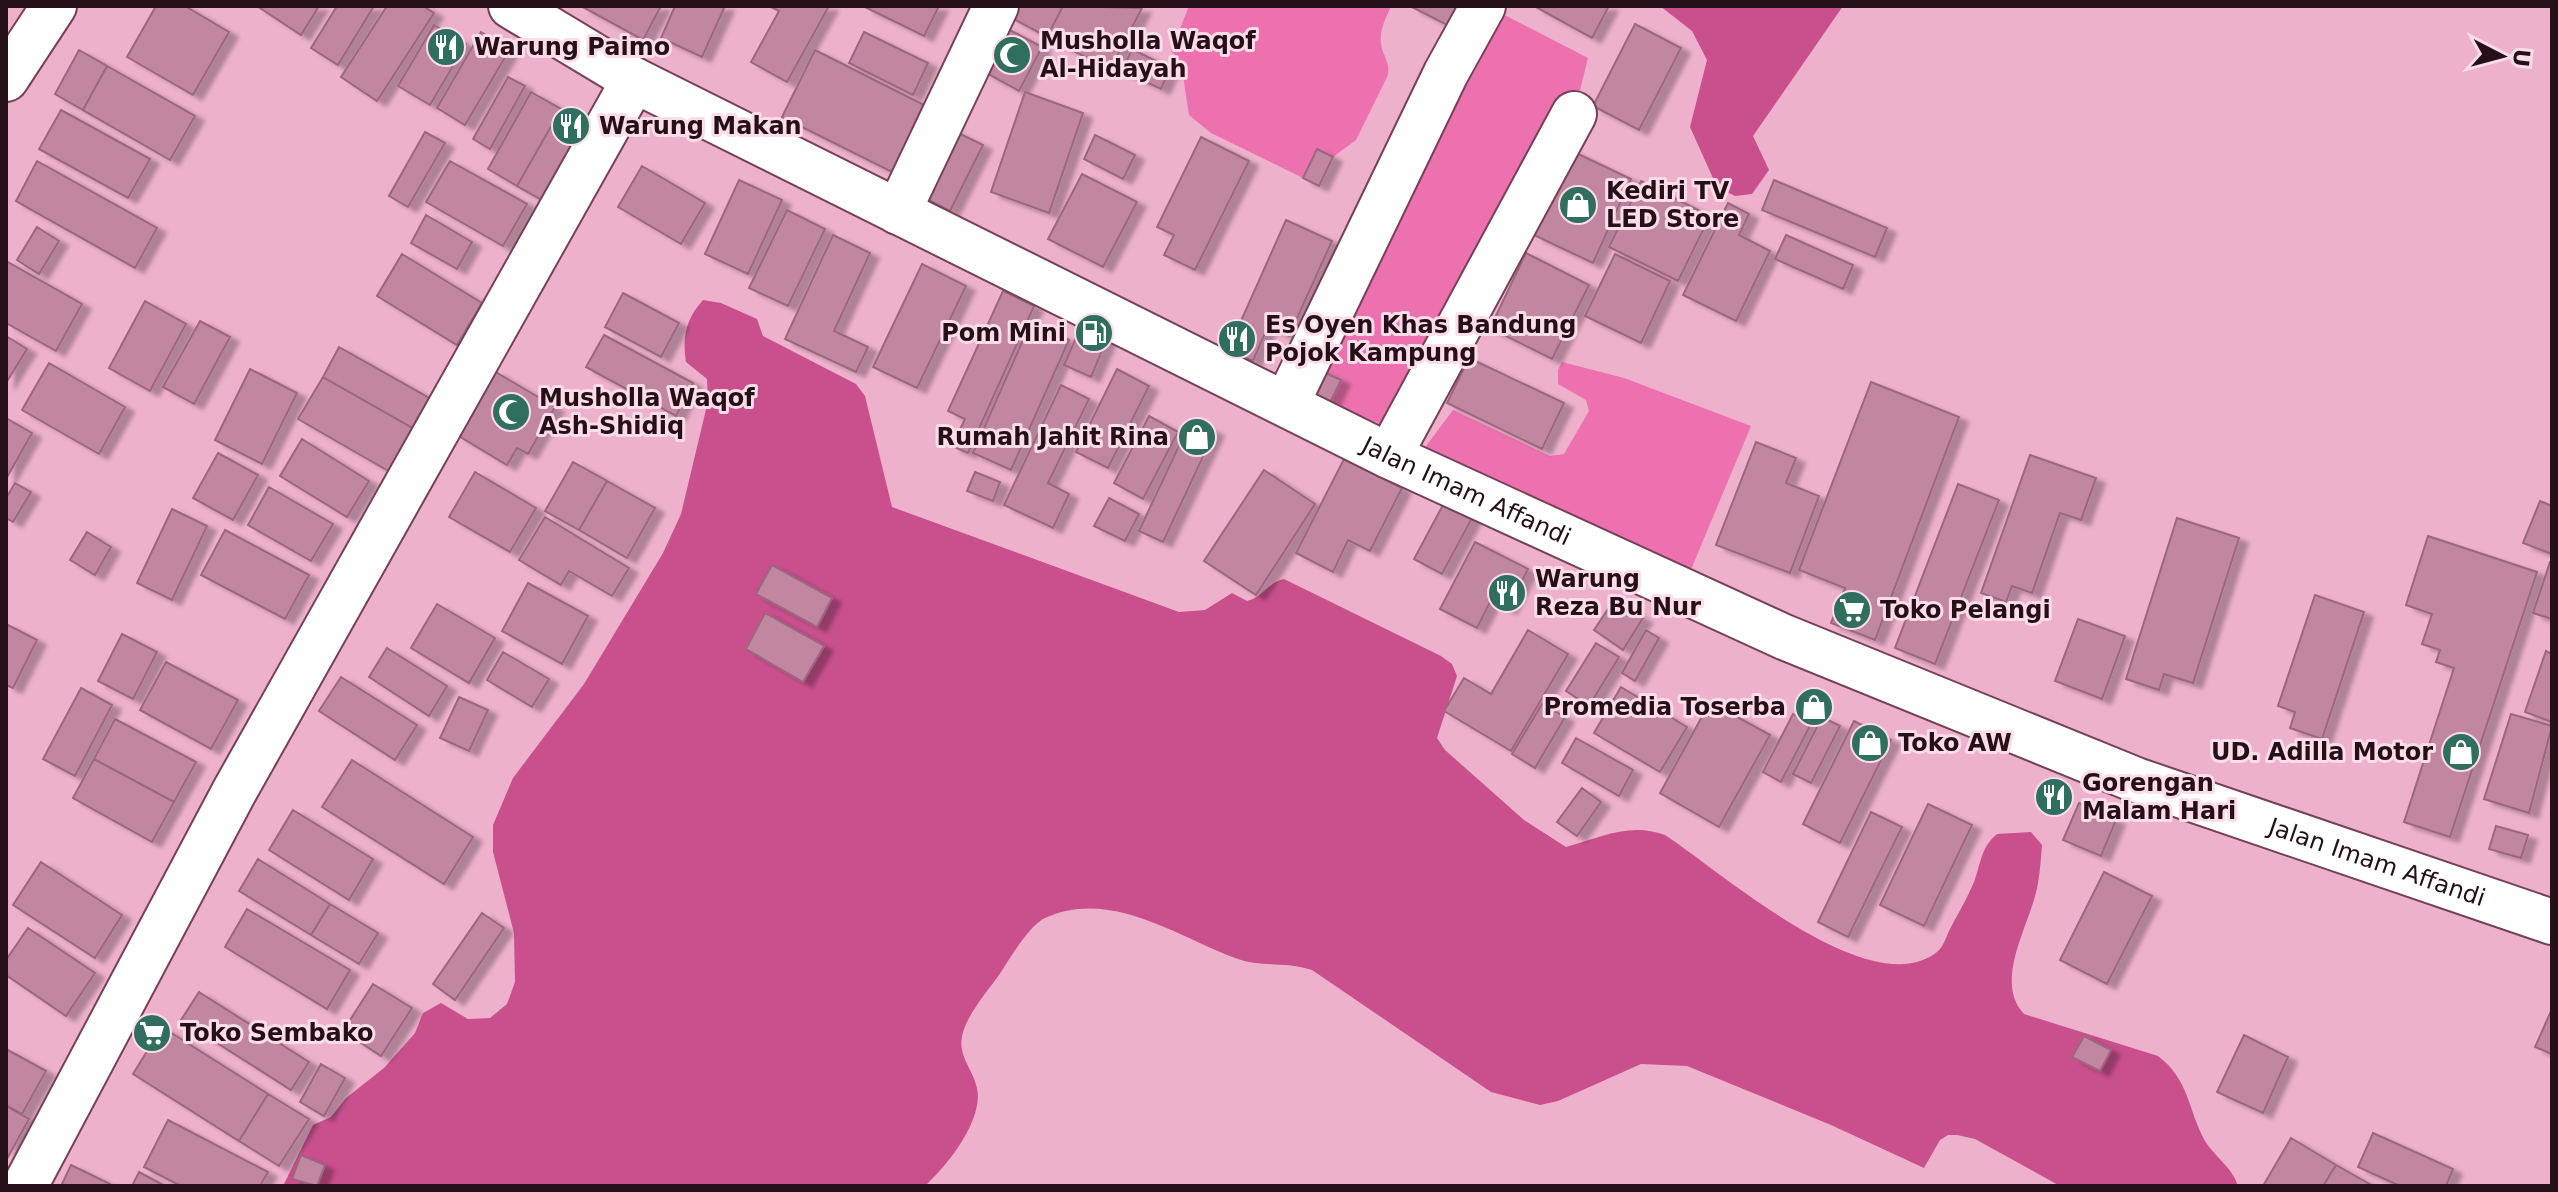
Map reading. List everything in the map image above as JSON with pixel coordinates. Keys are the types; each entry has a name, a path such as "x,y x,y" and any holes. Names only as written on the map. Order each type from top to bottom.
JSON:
{"street":[{"path":"6,79 54,6"},
{"name":"Jalan Imam Affandi","path":"511,6 634,80 1389,456 1784,637 2136,780 2552,922"},
{"path":"898,212 996,6"},
{"path":"1287,403 1446,73 1483,6"},
{"path":"25,1186 234,792 634,80"},
{"path":"1389,456 1574,114"}],"shaded area":[{"path":"1189,6 1391,6 1383,24 1381,39 1388,75 1356,140 1333,157 1317,149 1303,178 1211,133 1189,115 1181,62 1171,51"},
{"path":"1487,6 1588,58 1574,114 1402,433 1330,403 1317,369"},
{"path":"1660,6 1843,6 1753,136 1769,170 1752,194 1735,196 1717,187 1690,127 1707,60 1692,31"},
{"path":"703,300 721,303 757,319 763,336 856,384 865,396 892,507 1179,612 1205,610 1232,593 1247,601 1284,579 1441,656 1452,664 1457,676 1437,738 1445,750 1524,820 1566,847 1627,831 1652,831 1665,835 1757,901 1836,948 1874,961 1908,964 1941,948 1992,839 1997,834 2031,832 2042,845 2038,883 2013,968 2015,1000 2024,1014 2158,1056 2176,1075 2205,1141 2232,1173 2238,1186 2060,1186 1975,1139 1957,1135 1948,1135 1940,1140 1924,1168 1831,1125 1687,1066 1641,1064 1558,1101 1540,1105 1491,1092 1312,970 1245,961 1142,918 1094,908 1069,910 1045,918 1033,927 974,1010 961,1043 977,1088 975,1114 953,1155 925,1186 283,1186 313,1125 331,1117 346,1098 384,1068 415,1033 423,1013 441,1003 468,1019 490,1018 507,1004 515,982 514,933 493,852 493,825 513,778 584,684 663,553 681,514 708,401 707,379 686,362 685,353 689,321"},
{"path":"1562,362 1624,378 1751,426 1690,572 1431,457 1426,446 1453,410 1550,456 1564,454 1589,411 1586,400 1558,384 1558,370"}],"building":[{"path":"156,6 185,6 229,32 193,95 127,57"},
{"path":"257,6 319,6 301,35"},
{"path":"337,6 374,6 338,65 311,48"},
{"path":"387,6 423,6 434,13 377,101 341,77"},
{"path":"581,6 661,6 643,40"},
{"path":"675,6 725,6 702,57 661,38"},
{"path":"769,6 829,6 787,82 751,62 779,11"},
{"path":"863,6 939,6 924,36"},
{"path":"1015,6 1063,6 1047,37 1010,17"},
{"path":"1063,6 1142,8 1110,70 1047,37"},
{"path":"1410,6 1464,6 1453,28"},
{"path":"1534,6 1609,6 1592,38"},
{"path":"1635,24 1681,48 1639,130 1593,106"},
{"path":"434,25 466,44 430,105 398,86"},
{"path":"1006,28 1042,47 1019,91 983,71"},
{"path":"481,32 510,49 465,125 437,108"},
{"path":"864,32 928,63 913,95 849,63"},
{"path":"1132,49 1170,68 1161,89 1122,71"},
{"path":"79,50 107,66 83,110 55,94"},
{"path":"815,50 926,106 892,172 782,117"},
{"path":"107,66 195,116 170,160 83,110"},
{"path":"508,77 525,86 490,149 473,139"},
{"path":"531,92 561,109 517,186 488,169"},
{"path":"1025,92 1083,113 1049,213 991,192"},
{"path":"561,109 591,126 547,203 517,186"},
{"path":"61,110 150,159 128,198 39,149"},
{"path":"950,129 983,145 950,211 917,194"},
{"path":"425,132 445,143 408,207 389,196"},
{"path":"1095,135 1135,155 1123,179 1084,159"},
{"path":"1201,137 1249,161 1195,270 1164,255 1174,235 1157,227"},
{"path":"1317,149 1333,157 1319,186 1303,178"},
{"path":"1572,151 1631,179 1593,263 1534,235"},
{"path":"37,161 157,228 135,268 16,201"},
{"path":"450,161 527,204 503,246 426,202"},
{"path":"642,166 705,203 681,244 618,207"},
{"path":"1082,174 1137,202 1103,267 1048,239"},
{"path":"739,180 782,200 748,274 705,254"},
{"path":"1774,180 1887,228 1875,257 1762,210"},
{"path":"1641,181 1710,216 1678,281 1609,247"},
{"path":"1728,203 1749,214 1739,235 1770,251 1736,321 1683,295"},
{"path":"787,210 825,229 788,306 749,288"},
{"path":"426,215 472,242 457,269 411,243"},
{"path":"1286,220 1332,241 1289,336 1268,326 1253,361 1228,350"},
{"path":"37,227 59,241 39,274 17,260"},
{"path":"833,235 870,253 834,331 868,347 856,372 785,339"},
{"path":"1786,235 1853,265 1843,289 1775,259"},
{"path":"1526,253 1589,285 1552,359 1490,328"},
{"path":"402,254 482,303 457,345 377,296"},
{"path":"1615,254 1670,281 1641,343 1585,316"},
{"path":"6,261 82,304 56,351 6,323"},
{"path":"922,264 966,286 917,388 873,367"},
{"path":"1003,291 1034,306 968,453 952,446 965,419 948,411"},
{"path":"623,293 679,323 661,357 605,327"},
{"path":"145,301 186,324 150,391 109,368"},
{"path":"1086,315 1112,327 1091,377 1064,365"},
{"path":"200,321 230,337 194,404 163,387"},
{"path":"1031,322 1069,340 1011,470 973,453"},
{"path":"604,335 693,383 676,416 586,367"},
{"path":"6,336 27,349 6,383"},
{"path":"339,347 431,399 414,429 323,377"},
{"path":"1469,358 1564,403 1542,449 1447,403"},
{"path":"49,363 125,407 99,454 22,410"},
{"path":"250,369 297,393 262,464 215,440"},
{"path":"1117,369 1149,386 1108,468 1076,452"},
{"path":"1317,369 1341,380 1330,403 1306,391"},
{"path":"494,371 555,407 528,454 517,448 507,465 457,435"},
{"path":"323,377 414,429 390,472 298,419"},
{"path":"1871,382 1959,417 1875,640 1831,623 1845,588 1799,570"},
{"path":"1061,385 1089,399 1048,483 1069,494 1053,528 1004,505"},
{"path":"1149,416 1178,432 1143,499 1114,483"},
{"path":"6,418 32,433 6,479"},
{"path":"1191,420 1215,431 1163,542 1139,531"},
{"path":"302,439 369,481 347,517 280,476"},
{"path":"1756,442 1796,458 1786,483 1819,496 1790,573 1716,545"},
{"path":"218,453 258,475 233,520 193,498"},
{"path":"2030,455 2096,478 2081,520 2060,513 2032,593 2012,586 2006,602 1981,593"},
{"path":"1344,459 1402,488 1370,551 1348,540 1333,572 1296,553"},
{"path":"573,462 607,481 579,530 545,511"},
{"path":"1264,470 1315,504 1256,595 1204,561"},
{"path":"475,472 536,508 510,552 449,517"},
{"path":"975,472 1000,482 993,501 967,491"},
{"path":"607,481 655,508 627,558 579,530"},
{"path":"15,483 31,492 13,522 6,518 6,498"},
{"path":"1958,484 1999,500 1935,664 1895,648"},
{"path":"269,487 333,524 311,561 248,525"},
{"path":"1109,498 1139,514 1125,541 1094,526"},
{"path":"2540,501 2552,506 2552,554 2523,543"},
{"path":"1444,503 1472,518 1442,574 1414,559"},
{"path":"172,509 207,526 172,600 137,583"},
{"path":"545,517 629,568 612,596 569,571 561,585 519,560"},
{"path":"2177,518 2239,538 2193,683 2164,674 2159,690 2126,679"},
{"path":"225,530 309,575 285,619 201,575"},
{"path":"87,532 111,547 95,575 70,560"},
{"path":"2428,536 2537,572 2450,837 2404,822 2454,668 2436,662 2440,650 2422,644 2432,614 2406,605"},
{"path":"1475,542 1528,569 1508,609 1491,600 1477,628 1440,609"},
{"path":"2552,562 2552,619 2533,613"},
{"path":"772,565 832,598 817,627 756,594"},
{"path":"528,583 588,616 562,664 502,631"},
{"path":"2315,595 2364,612 2322,739 2290,728 2295,712 2278,706"},
{"path":"1614,600 1643,618 1623,650 1594,630"},
{"path":"437,604 495,638 469,683 411,648"},
{"path":"765,613 824,646 803,682 746,649"},
{"path":"2078,619 2125,636 2102,699 2055,681"},
{"path":"6,624 37,640 13,688 6,685"},
{"path":"1528,630 1568,654 1511,751 1444,711 1464,678 1491,694"},
{"path":"1646,630 1659,638 1635,681 1622,673"},
{"path":"122,634 157,652 133,699 98,681"},
{"path":"1596,643 1619,657 1589,706 1566,691"},
{"path":"387,648 447,686 429,716 369,677"},
{"path":"2546,651 2552,654 2552,722 2525,712"},
{"path":"503,652 549,679 532,707 487,680"},
{"path":"166,662 238,700 211,749 140,710"},
{"path":"341,677 417,725 395,760 319,711"},
{"path":"1621,687 1687,727 1660,772 1594,733"},
{"path":"81,688 112,705 75,776 43,759"},
{"path":"459,697 488,710 469,751 440,738"},
{"path":"1710,702 1770,735 1719,827 1660,793"},
{"path":"1542,704 1565,717 1535,768 1512,754"},
{"path":"1793,714 1811,724 1781,782 1763,772"},
{"path":"2511,714 2552,726 2529,813 2484,799"},
{"path":"1822,717 1840,726 1811,783 1793,774"},
{"path":"115,719 196,762 174,802 94,759"},
{"path":"1854,721 1891,740 1840,843 1803,824"},
{"path":"1576,738 1633,770 1619,796 1562,763"},
{"path":"94,759 174,802 152,842 73,798"},
{"path":"352,760 473,837 444,884 322,807"},
{"path":"1582,788 1601,802 1577,836 1557,822"},
{"path":"2079,803 2116,820 2101,856 2063,840"},
{"path":"1928,804 1972,825 1924,926 1880,905"},
{"path":"293,810 373,859 349,900 269,850"},
{"path":"1871,812 1902,827 1848,937 1818,922"},
{"path":"2496,826 2528,835 2521,858 2489,849"},
{"path":"258,859 330,904 311,935 239,891"},
{"path":"41,862 122,915 95,958 13,905"},
{"path":"2104,872 2152,896 2107,984 2060,960"},
{"path":"330,904 378,933 359,964 311,935"},
{"path":"247,909 350,970 327,1009 225,947"},
{"path":"482,913 504,928 455,1000 433,984"},
{"path":"28,928 95,973 66,1016 6,975 6,960"},
{"path":"373,984 412,1008 381,1056 343,1031"},
{"path":"199,992 309,1062 291,1090 181,1020"},
{"path":"2552,1009 2552,1054 2535,1047"},
{"path":"162,1027 268,1094 239,1141 133,1074"},
{"path":"2244,1035 2288,1057 2263,1113 2217,1092"},
{"path":"2084,1036 2111,1050 2100,1071 2072,1057"},
{"path":"6,1049 46,1071 22,1114 6,1105"},
{"path":"321,1064 345,1078 324,1116 300,1102"},
{"path":"268,1094 309,1119 279,1166 239,1141"},
{"path":"6,1106 29,1119 8,1157 6,1155"},
{"path":"168,1120 268,1172 260,1186 181,1186 144,1167"},
{"path":"2373,1133 2453,1169 2446,1186 2400,1186 2358,1167"},
{"path":"2291,1138 2336,1165 2323,1186 2263,1186"},
{"path":"301,1155 325,1165 317,1186 292,1179"},
{"path":"71,1165 110,1184 109,1186 61,1186"},
{"path":"2336,1165 2373,1186 2323,1186"},
{"path":"139,1172 165,1186 132,1186"}],"place":[{"name":"Warung Paimo","path":"446,47"},
{"name":"Musholla Waqof Al-Hidayah","path":"1012,55"},
{"name":"Warung Makan","path":"571,126"},
{"name":"Kediri TV LED Store","path":"1578,205"},
{"name":"Pom Mini","path":"1094,333"},
{"name":"Es Oyen Khas Bandung Pojok Kampung","path":"1237,339"},
{"name":"Musholla Waqof Ash-Shidiq","path":"511,412"},
{"name":"Rumah Jahit Rina","path":"1197,437"},
{"name":"Warung Reza Bu Nur","path":"1507,593"},
{"name":"Toko Pelangi","path":"1852,610"},
{"name":"Promedia Toserba","path":"1814,707"},
{"name":"Toko AW","path":"1870,743"},
{"name":"UD. Adilla Motor","path":"2461,752"},
{"name":"Gorengan Malam Hari","path":"2054,797"},
{"name":"Toko Sembako","path":"152,1033"}]}
